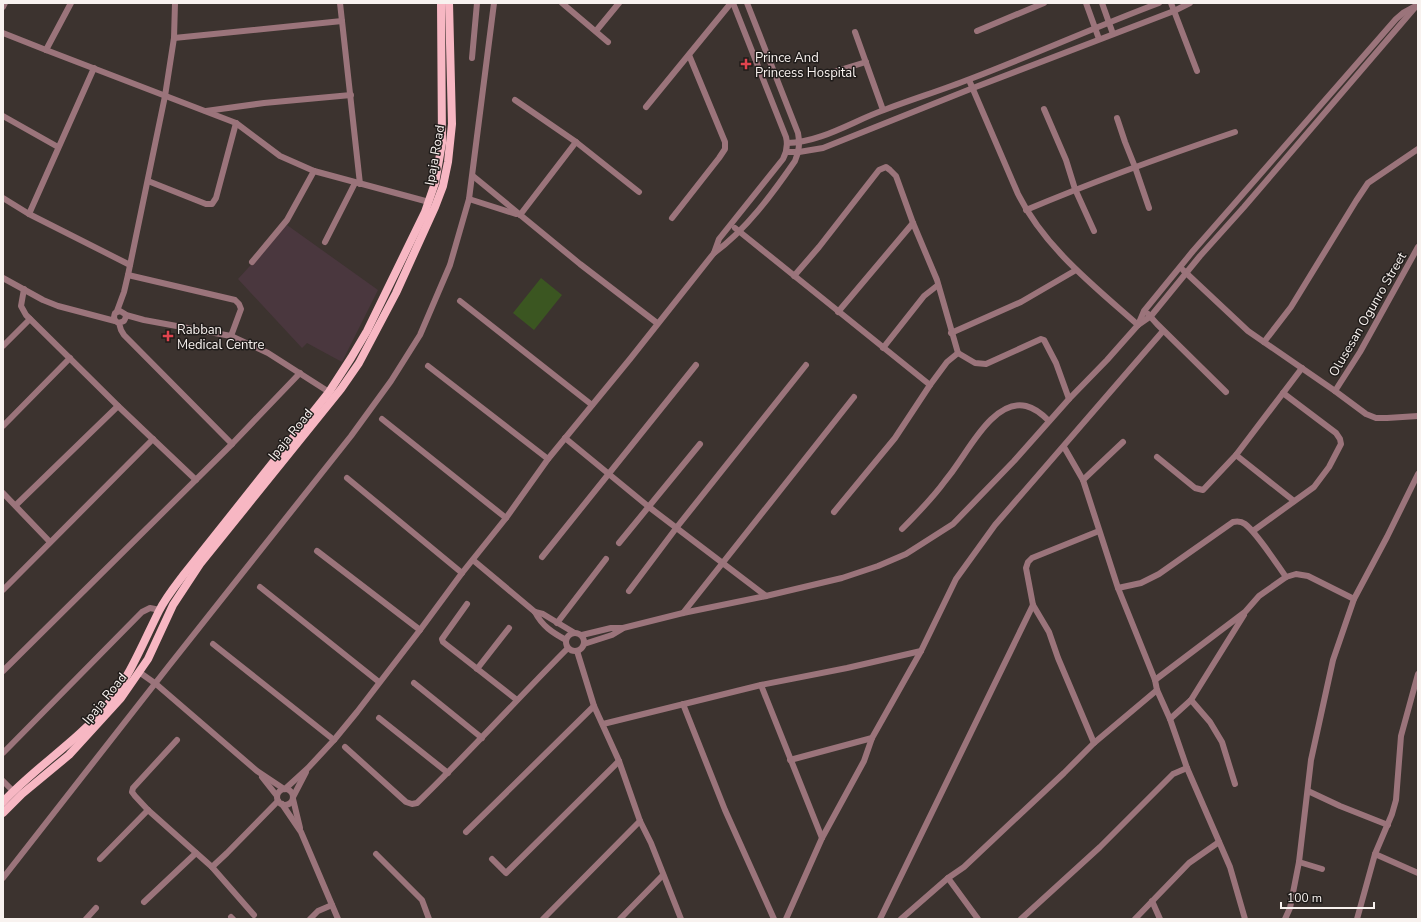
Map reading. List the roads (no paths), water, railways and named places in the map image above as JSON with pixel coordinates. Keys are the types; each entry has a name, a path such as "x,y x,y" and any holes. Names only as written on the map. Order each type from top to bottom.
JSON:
{"main road":[{"name":"Ipaja Road","path":"3,802 13,791 75,739 93,722 109,703 132,668 160,610 185,573 329,392 366,331 425,212 435,183 442,143 441,3"},
{"name":"Ipaja Road","path":"3,813 22,794 69,756 121,698 148,659 173,605 200,564 341,390 359,363 374,336 396,293 443,186 447,168 452,124 449,3"},
{"path":"366,331 374,336"}],"street":[{"path":"3,7 5,3"},
{"path":"46,50 71,3"},
{"path":"176,3 174,38 148,181 124,292 121,330 124,335 232,444"},
{"path":"325,242 357,184 351,95 340,3"},
{"path":"472,58 477,3"},
{"path":"3,878 351,436 391,381 420,335 450,265 470,199 494,3"},
{"path":"562,3 608,42"},
{"path":"596,31 619,3"},
{"path":"646,107 732,3 786,137 787,143 786,152 783,159 719,239 714,253"},
{"path":"212,867 228,853 279,800 280,791 285,789 308,768 334,740 506,518 548,459 714,253 726,244 756,212 795,161 799,152 800,143 798,133 748,3"},
{"path":"977,31 1044,3"},
{"path":"1086,3 1099,39"},
{"path":"1102,3 1113,34"},
{"path":"787,143 800,143 817,138 882,110 969,80 1094,28 1159,3"},
{"path":"1171,3 1197,70"},
{"path":"786,152 799,152 823,148 973,88 1174,11 1187,4"},
{"path":"1138,325 1144,311 1179,268 1396,19 1402,13 1417,4"},
{"path":"582,635 611,628 623,628 682,613 766,596 842,578 878,566 906,554 953,524 1014,461 1138,325 1151,316 1186,273 1417,4"},
{"path":"174,38 342,21"},
{"path":"855,32 882,110"},
{"path":"3,33 236,123 280,156 314,171 357,184 429,202"},
{"path":"672,218 719,158 724,149 725,142 689,55"},
{"path":"830,73 866,62"},
{"path":"29,214 94,68"},
{"path":"969,80 1026,210 1076,270 1138,325"},
{"path":"204,111 264,103 351,95"},
{"path":"515,100 576,142 639,192"},
{"path":"1044,110 1066,160 1075,189 1094,231"},
{"path":"3,116 58,147"},
{"path":"1116,118 1136,167 1149,208"},
{"path":"148,181 206,204 212,204 216,198 236,123"},
{"path":"1026,210 1075,189 1235,132"},
{"path":"520,216 576,142"},
{"path":"1286,146 1292,151"},
{"path":"1264,342 1291,307 1368,183 1418,150"},
{"path":"794,276 879,170 886,167 896,176 938,285 958,353 976,363 986,364 1041,339 1044,340 1056,363 1069,399"},
{"path":"252,262 287,220 314,171"},
{"path":"473,176 520,216 657,323"},
{"path":"3,198 29,214 130,265"},
{"path":"470,199 520,216"},
{"path":"838,312 913,223"},
{"path":"731,224 930,385"},
{"name":"Olusesan Ogunro Street","path":"1334,391 1360,352 1418,247"},
{"path":"1179,268 1248,331 1366,414 1376,418 1418,416"},
{"path":"951,333 1021,302 1076,270"},
{"path":"128,274 235,300 241,309 232,336"},
{"path":"3,278 58,306 92,315 144,320 232,336 268,353 329,392"},
{"path":"884,348 924,296 938,285"},
{"path":"24,289 21,306 23,311 30,319 196,480"},
{"path":"122,319 114,315 124,292"},
{"path":"460,300 592,405"},
{"path":"1144,311 1151,316 1163,331 1226,392"},
{"path":"92,315 123,312 122,319"},
{"path":"3,346 30,319"},
{"path":"786,919 822,838 864,761 872,738 920,651 956,579 995,525 1163,331"},
{"path":"834,512 895,438 947,362 958,353"},
{"path":"3,426 70,358"},
{"path":"542,556 696,364"},
{"path":"630,591 677,527 806,365"},
{"path":"428,366 548,459"},
{"path":"1157,457 1194,488 1203,490 1236,455 1302,368"},
{"path":"3,671 232,444 300,373"},
{"path":"1253,531 1314,487 1329,467 1341,444 1336,433 1283,393"},
{"path":"682,613 854,397"},
{"path":"16,505 118,406"},
{"path":"902,529 936,493 979,432 1004,409 1016,406 1027,406 1041,414 1049,421"},
{"path":"382,419 506,518"},
{"path":"565,438 649,507 766,596"},
{"path":"3,590 153,439"},
{"path":"1083,480 1108,458 1123,442"},
{"path":"619,543 700,444"},
{"path":"1064,447 1083,480 1118,588 1188,768 1230,867 1245,919"},
{"path":"1236,455 1294,501"},
{"path":"1285,919 1290,908 1299,862 1311,760 1333,660 1354,599 1418,474"},
{"path":"347,478 462,573"},
{"path":"3,493 50,542"},
{"path":"1118,588 1141,583 1159,574 1233,522 1240,521 1253,531 1286,577"},
{"path":"1094,743 1058,658 1049,632 1033,605 1026,568 1028,562 1032,558 1099,531"},
{"path":"317,551 420,630"},
{"path":"557,623 606,559"},
{"path":"473,560 535,612 539,620 546,628 566,640"},
{"path":"1170,719 1191,700 1245,612 1259,596 1286,577 1296,574 1308,576 1354,599"},
{"path":"260,587 379,682"},
{"path":"467,604 442,639 445,645 517,700"},
{"path":"880,919 1033,605"},
{"path":"3,753 142,612 150,608 160,610"},
{"path":"535,612 543,614 573,632 578,632 582,635 584,644"},
{"path":"1155,680 1245,612"},
{"path":"477,669 508,628"},
{"path":"573,632 568,635 566,640 568,648 572,651 577,651 582,648 584,644 612,635 623,628"},
{"path":"213,644 334,740"},
{"path":"345,747 406,802 412,804 417,803 448,773 568,648"},
{"path":"577,651 594,706 619,762 640,821 651,844 681,919"},
{"path":"603,724 761,685 847,668 920,651"},
{"path":"139,672 156,684 257,771 285,789 291,791 301,832 338,919"},
{"path":"1357,919 1375,854 1388,825 1396,800 1400,736 1418,674"},
{"path":"414,683 482,738"},
{"path":"761,685 822,838"},
{"path":"901,919 948,878 964,867 1094,743 1157,690"},
{"path":"1191,700 1210,722 1222,742 1235,784"},
{"path":"683,704 725,810 774,919"},
{"path":"466,832 594,706"},
{"path":"380,718 448,773"},
{"path":"790,760 872,738"},
{"path":"177,740 133,788 132,792 148,810 212,867 254,915"},
{"path":"492,859 506,873 619,762"},
{"path":"279,800 287,805 293,798 308,768"},
{"path":"1021,919 1100,847 1173,774 1188,768"},
{"path":"257,771 301,832"},
{"path":"3,781 13,791"},
{"path":"1308,791 1340,806 1388,825"},
{"path":"100,859 148,810"},
{"path":"543,919 640,821"},
{"path":"1135,919 1189,863 1219,842"},
{"path":"144,902 196,853"},
{"path":"376,854 422,900 429,919"},
{"path":"1375,854 1418,873"},
{"path":"1299,862 1322,869"},
{"path":"620,919 663,875"},
{"path":"948,878 978,919"},
{"path":"1152,901 1160,919"},
{"path":"310,919 318,911 332,905"},
{"path":"86,919 96,908"}],"place":[{"name":"Prince And Princess Hospital","path":"746,64"},
{"name":"Rabban Medical Centre","path":"168,336"}]}
